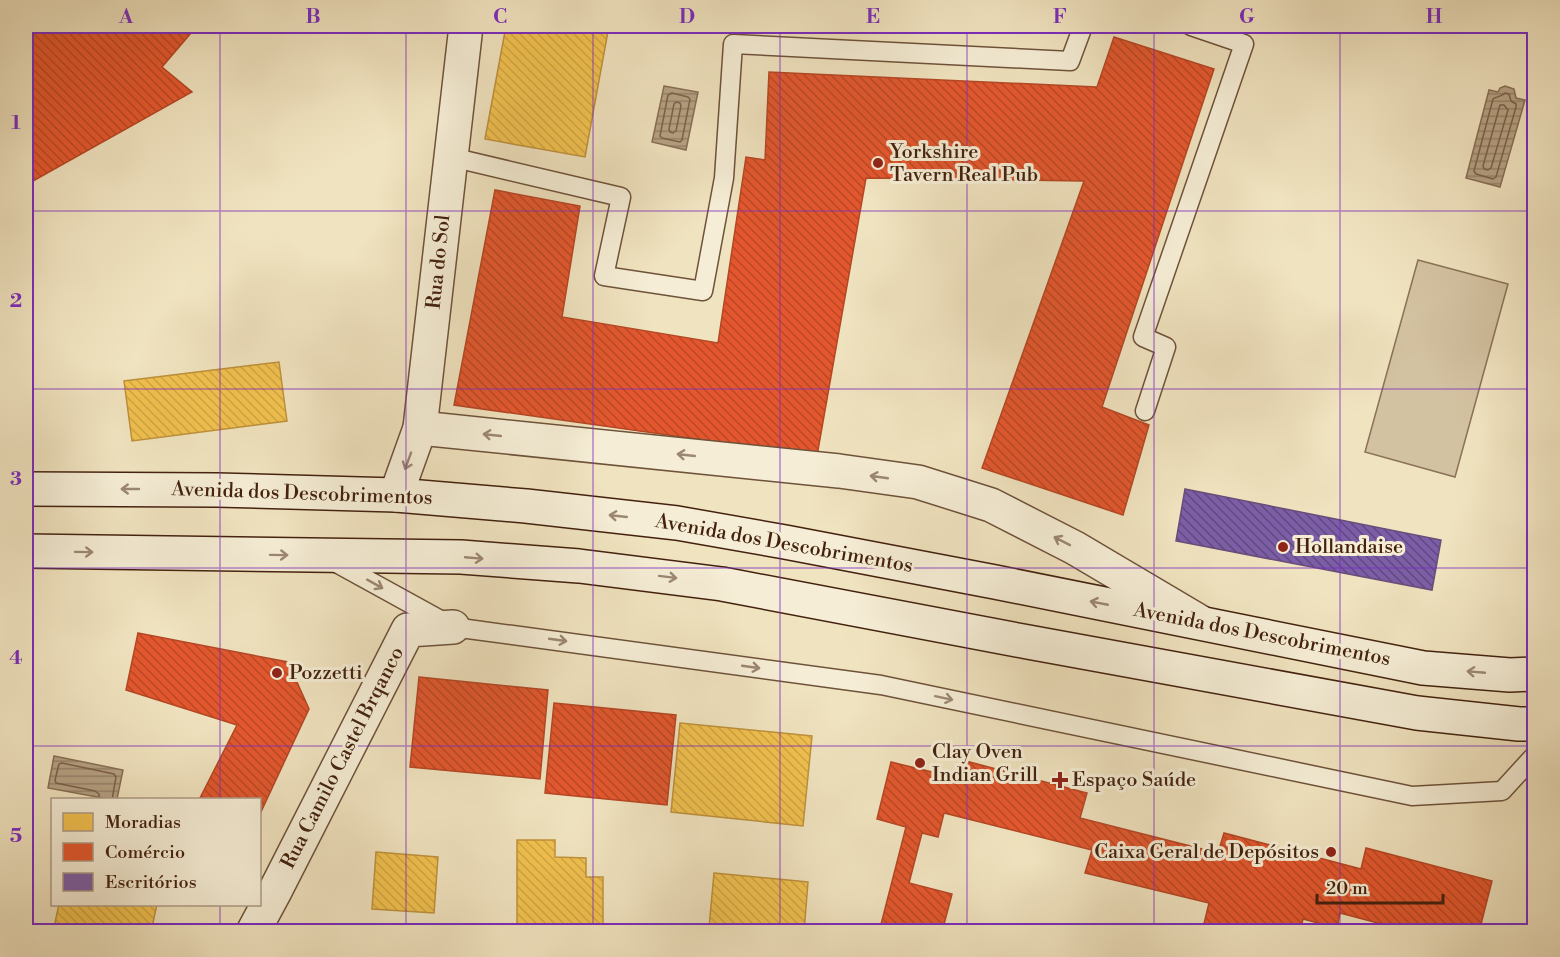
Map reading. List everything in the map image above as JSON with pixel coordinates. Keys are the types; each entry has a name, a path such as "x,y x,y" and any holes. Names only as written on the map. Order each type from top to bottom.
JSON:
{"main road":[{"name":"Rua do Sol","path":"396,495 420,428 466,26"},
{"path":"420,428 839,471 918,482 991,505 1075,548 1203,623"},
{"name":"Avenida dos Descobrimentos","path":"26,489 217,490 396,495 526,506 677,523 1203,623 1423,668 1510,675 1534,674"},
{"path":"26,551 461,557 579,566 722,584 1417,713 1534,724"},
{"name":"Rua Camilo Castel Brqanco","path":"253,932 408,630 453,627"}],"lane":[{"path":"451,157 621,197 604,276 704,291 724,178 733,44 1070,61 1083,26"},
{"path":"1145,411 1167,347 1143,337 1244,44 1191,26"},
{"path":"324,556 453,627 881,685 1412,795 1502,791 1534,756"}],"shaded area":[{"path":"1418,260 1508,284 1455,477 1365,452"}],"water":[{"path":"664,86 698,92 686,150 652,142"},
{"path":"1505,86 1514,89 1516,98 1525,100 1500,187 1466,178 1489,90 1498,92"},
{"path":"54,756 123,770 117,798 103,798 48,788"}],"building: Moradias":[{"path":"506,26 609,26 585,157 485,139"},
{"path":"279,362 287,421 132,441 124,381"},
{"path":"680,723 812,736 803,826 671,812"},
{"path":"517,840 555,840 555,857 586,858 586,877 603,877 603,929 517,929"},
{"path":"376,852 438,857 434,913 372,909"},
{"path":"714,873 808,882 804,932 718,932 719,929 709,928"},
{"path":"59,906 157,906 151,932 53,932"}],"building: Comércio":[{"path":"26,26 197,26 162,67 192,92 26,185"},
{"path":"1114,37 1214,69 1102,407 1149,425 1123,515 982,468 1084,181 866,178 817,456 454,405 495,190 580,206 562,317 718,343 746,157 765,160 769,72 1097,87"},
{"path":"138,633 288,662 309,709 261,812 261,798 200,798 237,725 126,690"},
{"path":"419,677 548,690 540,779 410,767"},
{"path":"554,703 676,715 667,805 545,793"},
{"path":"966,761 1087,793 1080,818 1218,853 1224,833 1361,869 1366,848 1492,881 1479,932 1412,932 1340,913 1337,928 1303,919 1300,932 1202,932 1209,903 1085,873 1092,850 944,813 938,837 922,833 909,883 952,894 942,932 879,932 906,827 877,819 891,762 961,779"}],"building: Escritórios":[{"path":"1185,489 1441,540 1432,590 1176,541"}],"place":[{"name":"Yorkshire Tavern Real Pub","path":"878,163"},
{"name":"Hollandaise","path":"1283,547"},
{"name":"Pozzetti","path":"277,673"},
{"name":"Clay Oven Indian Grill","path":"920,763"},
{"name":"Espaço Saúde","path":"1060,780"},
{"name":"Caixa Geral de Depósitos","path":"1331,852"}]}
